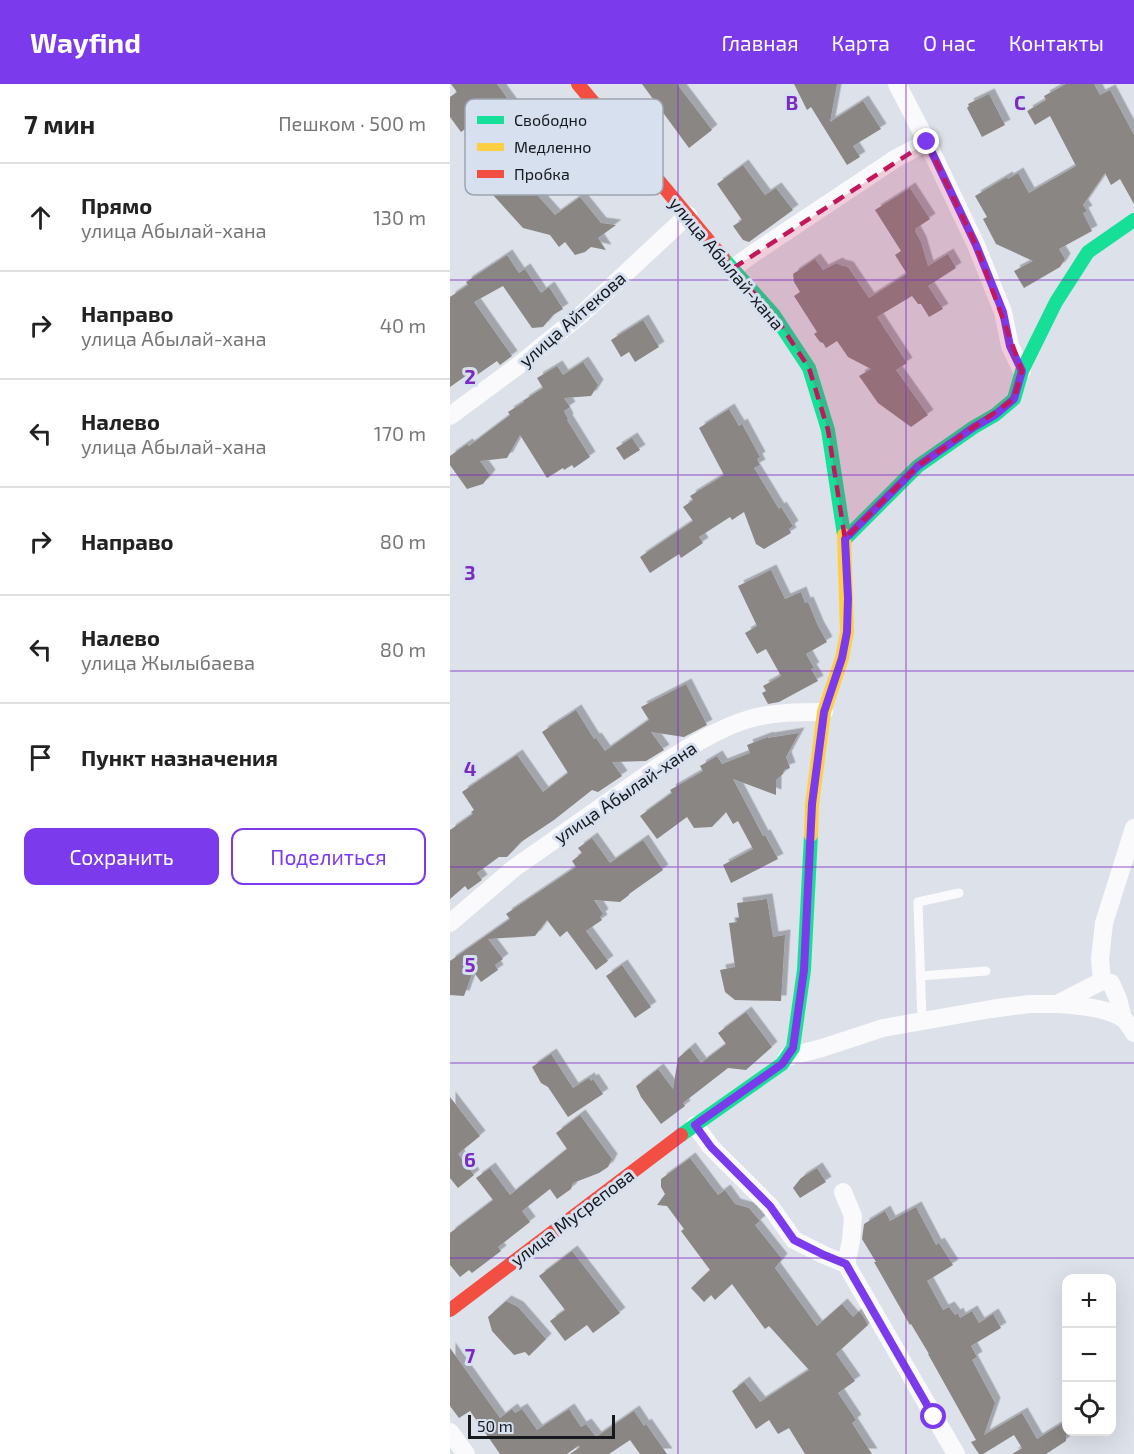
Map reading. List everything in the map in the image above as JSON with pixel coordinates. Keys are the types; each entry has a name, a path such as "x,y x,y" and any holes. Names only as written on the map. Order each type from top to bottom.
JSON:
{"street":[{"name":"улица Абылай-хана","path":"578,84 591,99"},
{"path":"897,84 976,245 1003,312 1010,346 1022,371"},
{"path":"732,270 895,159 927,142"},
{"name":"улица Абылай-хана","path":"663,185 732,270 774,315 809,368 828,430 845,539 847,632 842,658 824,712 812,804 804,970 793,1048 787,1057"},
{"name":"улица Айтекова","path":"450,416 519,365 583,313 688,215"},
{"path":"845,539 918,466 995,415 1014,399 1022,371 1056,302 1088,252 1134,220"},
{"name":"улица Абылай-хана","path":"450,923 513,869 690,747 749,719 787,712 824,712"},
{"path":"1102,981 1100,959 1104,922 1134,828"},
{"path":"1057,1004 1102,981 1112,983 1129,1026"},
{"path":"956,1454 846,1264 794,1240 770,1206 711,1147 695,1125 782,1064 787,1057 883,1028 1029,1004 1076,1005 1104,1011 1129,1026"},
{"name":"улица Мусрепова","path":"450,1310 695,1125"},
{"path":"843,1192 853,1216 846,1264"},
{"path":"450,1432 466,1454"}],"lane":[{"path":"921,1020 918,902 959,893"},
{"path":"920,976 986,971"}],"highlighted area":[{"path":"927,142 976,245 1022,371 1014,399 918,466 845,539 828,430 809,368 774,315 732,269"}],"building":[{"path":"451,84 497,84 508,99 465,99 465,129 461,132 450,117 450,97 457,92"},
{"path":"642,84 677,84 712,130 689,148 663,113 663,99 653,99"},
{"path":"794,84 837,84 830,122 863,101 881,129 853,146 860,157 847,165 811,107 807,110"},
{"path":"1066,84 1094,84 1100,95 1110,90 1134,135 1134,204 1120,179 1111,185 1105,173 1083,205 1087,211 1083,213 1092,231 1059,249 1065,259 1060,267 1024,288 1014,271 1033,261 996,244 983,219 987,217 975,196 1018,173 1029,193 1076,166 1050,116 1035,125 1027,111 1046,100 1044,96"},
{"path":"989,94 1005,125 982,137 967,108 968,104"},
{"path":"743,165 765,195 776,188 793,210 749,242 743,240 733,226 742,220 717,184"},
{"path":"910,188 930,219 915,229 928,266 948,254 956,268 928,286 943,309 929,317 921,304 918,304 912,296 877,317 907,363 896,370 928,415 911,427 878,403 859,376 871,369 848,357 837,341 826,348 820,342 814,334 817,332 794,296 800,292 794,282 793,274 815,259 823,270 837,263 848,267 869,298 907,274 895,255 901,251 875,210"},
{"path":"493,195 537,195 555,215 580,197 601,223 616,225 598,238 606,250 591,247 575,255 565,242 559,247 550,235 523,228"},
{"path":"507,255 519,273 525,269 541,293 549,287 563,309 553,315 543,327 532,328 503,286 474,302 512,356 500,365 497,361 474,377 467,375 450,387 450,297 468,285 466,282"},
{"path":"643,320 659,347 635,362 629,352 621,357 611,340"},
{"path":"583,362 598,385 591,396 564,398 570,407 564,411 567,420 590,457 574,468 572,465 564,470 563,468 547,478 520,435 507,458 480,461 490,475 483,484 467,489 450,465 450,456 467,444 469,446 510,415 508,412 543,388 537,378 557,366 563,375"},
{"path":"729,409 739,426 742,424 760,457 757,459 760,465 754,468 779,509 781,507 793,526 789,529 791,533 764,549 756,544 744,512 732,520 730,517 699,537 703,543 681,558 679,554 650,573 640,557 693,521 683,507 693,500 690,496 724,475 699,428"},
{"path":"632,438 640,450 624,460 616,448"},
{"path":"771,570 785,599 801,592 827,642 806,654 818,681 779,702 768,704 762,693 766,691 763,686 781,676 766,649 757,654 745,633 757,626 738,586"},
{"path":"686,684 707,725 684,737 651,732 664,750 646,761 612,762 622,776 598,792 592,790 521,842 507,857 499,857 477,873 482,880 468,890 465,886 450,899 450,830 473,814 471,812 474,810 462,792 517,755 543,792 568,773 542,732 576,710 594,739 596,738 605,751 649,720 641,707"},
{"path":"799,733 786,757 790,768 784,770 776,780 776,795 733,779 778,859 731,883 723,865 753,849 738,821 733,824 726,812 712,827 694,828 687,817 657,839 640,816 672,793 670,790 703,771 700,766 717,756 722,764 750,753 747,745 768,737"},
{"path":"592,838 610,863 643,840 663,870 620,902 594,900 603,914 600,917 602,920 586,931 608,961 596,970 567,931 560,937 547,920 535,936 488,939 503,959 495,965 498,970 481,982 473,971 464,996 450,995 450,961 510,919 506,914 576,867 572,861 582,853 578,848"},
{"path":"767,899 773,937 785,935 781,1001 735,1000 725,992 720,970 735,967 729,923 737,922 736,918 739,918 737,903"},
{"path":"622,965 651,1007 635,1018 606,976"},
{"path":"746,1012 772,1047 746,1070 728,1068 683,1103 685,1106 661,1124 641,1097 636,1086 658,1069 673,1089 678,1058 690,1048 701,1063 726,1044 718,1033"},
{"path":"551,1054 573,1088 589,1078 591,1081 593,1079 603,1094 568,1117 548,1087 541,1083 532,1067"},
{"path":"450,1097 480,1136 458,1154 474,1175 458,1188 450,1178"},
{"path":"580,1115 612,1159 608,1167 573,1183 571,1189 557,1199 550,1189 522,1211 530,1222 498,1247 501,1251 472,1273 469,1270 460,1277 450,1265 450,1233 493,1200 476,1178 490,1168 510,1195 567,1149 556,1133"},
{"path":"690,1158 718,1195 725,1190 735,1204 749,1208 760,1221 755,1225 782,1259 775,1268 817,1326 842,1304 853,1317 859,1311 863,1316 868,1325 836,1354 855,1381 838,1393 856,1420 852,1423 872,1454 805,1454 789,1428 778,1434 769,1420 756,1429 732,1391 744,1382 760,1402 809,1370 769,1326 765,1329 732,1284 715,1300 711,1295 704,1302 691,1288 710,1270 681,1231 684,1229 667,1206 657,1205 665,1194 661,1187 661,1179"},
{"path":"817,1168 826,1182 800,1198 793,1188 801,1178"},
{"path":"916,1207 936,1245 939,1243 953,1265 927,1281 943,1310 949,1307 955,1315 958,1313 960,1318 972,1311 979,1323 993,1314 1001,1328 971,1346 977,1357 972,1360 995,1403 984,1435 1022,1413 1037,1439 1062,1423 1062,1436 1066,1436 1066,1441 1046,1454 1012,1454 1022,1448 1014,1435 983,1454 979,1454 971,1442 976,1440 862,1239 864,1224 885,1211 890,1221"},
{"path":"572,1251 620,1313 593,1333 587,1325 565,1341 550,1321 565,1310 539,1276"},
{"path":"506,1301 518,1307 546,1339 529,1356 525,1352 514,1355 492,1331 488,1317"},
{"path":"450,1348 500,1418 512,1409 515,1413 522,1409 537,1430 569,1409 581,1427 586,1424 596,1437 634,1411 667,1454 640,1454 630,1440 609,1454 570,1454 580,1447 578,1446 567,1454 500,1454 470,1411 459,1418 450,1406"}],"traffic: fast":[{"path":"845,539 918,466 995,415 1014,399 1022,371 1056,302 1088,252 1134,220"},
{"path":"723,258 774,315 809,368 828,430 844,535"},
{"path":"681,1135 782,1064 793,1048 804,970 811,835"}],"traffic: slow":[{"path":"811,835 812,804 824,712 842,658 847,632 844,535"}],"traffic: jam":[{"path":"578,84 590,99"},
{"path":"663,186 723,258"},
{"path":"450,1310 681,1135"}],"route":[{"path":"927,142 976,245 1003,312 1010,346 1022,371 1014,399 995,415 918,466 845,539 847,632 842,658 824,712 812,804 804,970 793,1048 782,1064 695,1125 711,1147 770,1206 794,1240 846,1264 934,1417"}]}
